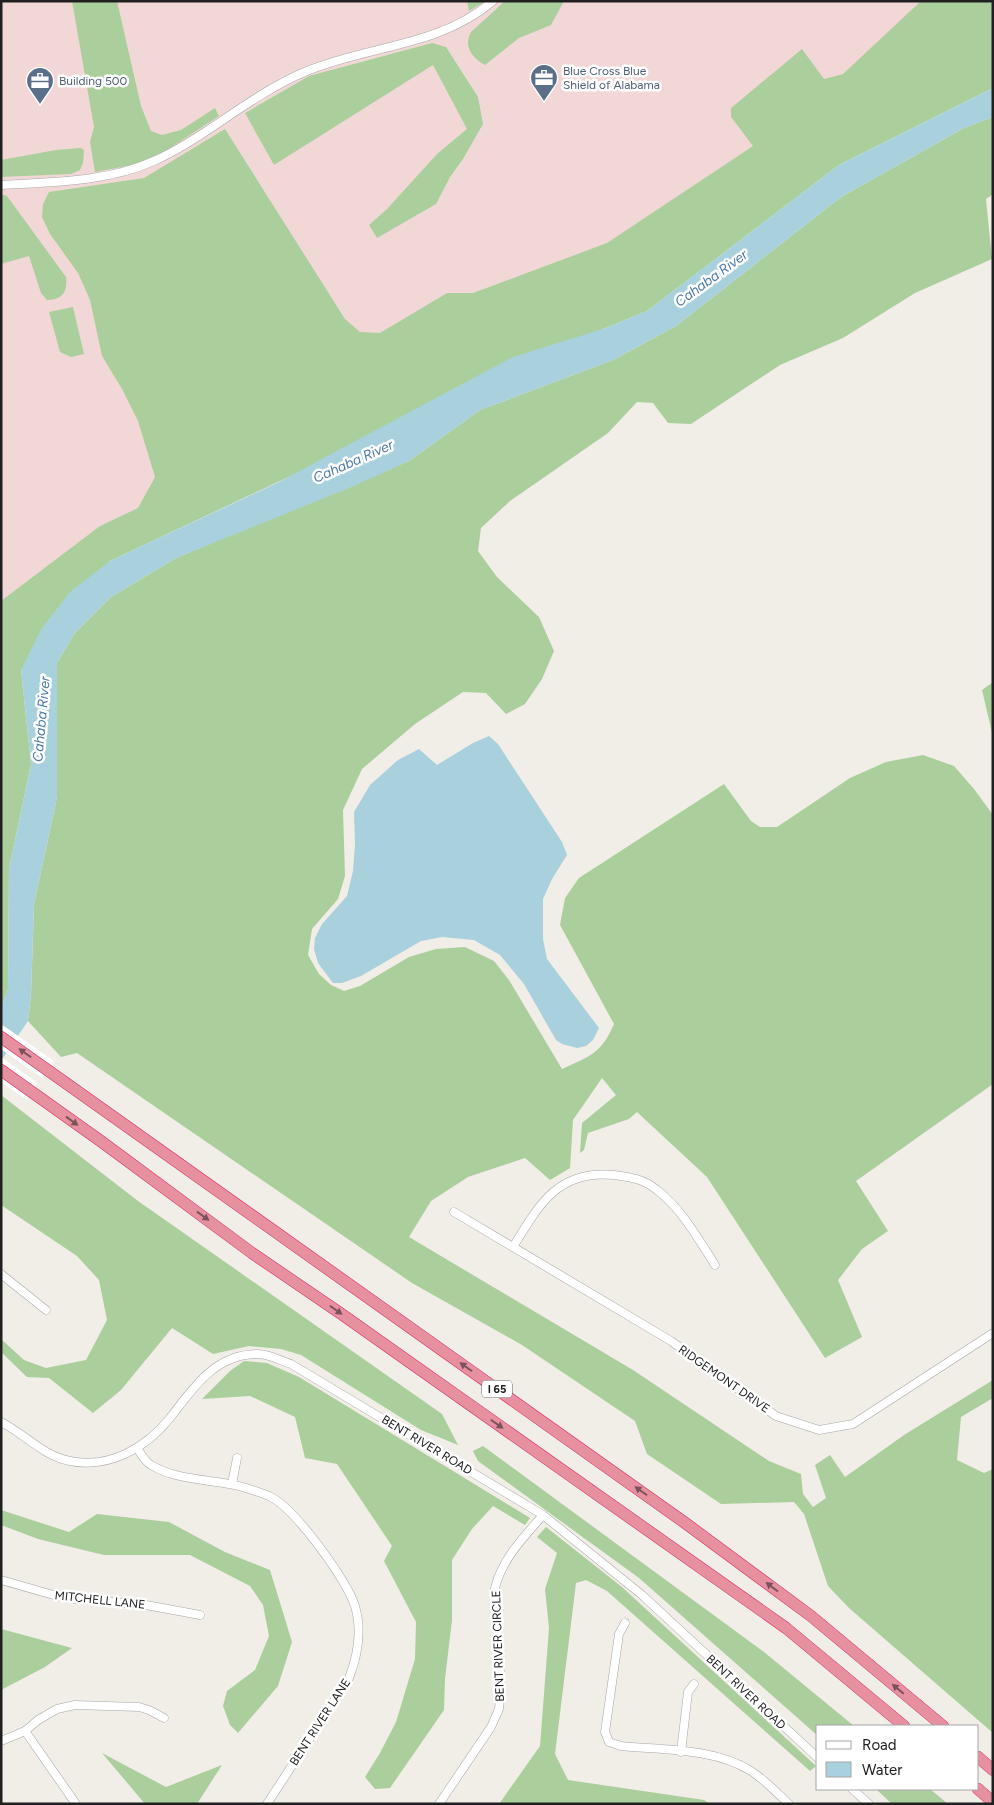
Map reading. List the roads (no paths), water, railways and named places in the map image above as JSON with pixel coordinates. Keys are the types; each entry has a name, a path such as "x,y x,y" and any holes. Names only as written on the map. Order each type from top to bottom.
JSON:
{"highway":[{"name":"I 65","path":"1,1037 688,1525 812,1616 942,1725"},
{"name":"I 65","path":"1,1070 252,1253 786,1628 903,1725"},
{"path":"979,1758 993,1770"},
{"path":"979,1790 993,1802"}],"street":[{"path":"1,185 99,178 139,167 171,152 261,94 306,72 332,62 434,35 470,19 493,1"},
{"path":"513,1247 530,1219 549,1194 572,1179 602,1174 635,1177 657,1190 684,1217 716,1265"},
{"name":"RIDGEMONT DRIVE","path":"454,1212 671,1341 776,1416 819,1430 853,1424 993,1333"},
{"path":"1,1274 46,1310"},
{"name":"BENT RIVER ROAD","path":"1,1422 43,1451 69,1461 97,1462 121,1456 137,1448 163,1426 197,1383 211,1369 229,1359 260,1353 291,1364 543,1515 642,1595 816,1756"},
{"name":"BENT RIVER LANE","path":"137,1448 147,1462 162,1471 178,1476 232,1484 272,1498 293,1514 342,1580 355,1605 357,1616 357,1650 350,1678 267,1804"},
{"path":"232,1484 238,1458"},
{"name":"BENT RIVER CIRCLE","path":"439,1804 491,1727 499,1709 501,1690 495,1588 504,1564 543,1515"},
{"name":"MITCHELL LANE","path":"1,1580 64,1598 146,1605 200,1615"},
{"path":"625,1623 618,1634 605,1732 609,1742 621,1746 707,1754 737,1764 752,1772 789,1804"},
{"path":"681,1752 688,1692 694,1684"},
{"path":"1,1741 25,1731 57,1709 75,1705 138,1707 149,1710 164,1718"},
{"path":"25,1731 76,1804"},
{"path":"853,1790 869,1804"}],"water":[{"name":"Cahaba River","path":"993,88 993,117 964,128 841,197 676,326 613,360 480,410 409,461 349,488 176,558 111,597 74,634 57,663 57,797 34,904 31,995 28,1021 1,1061 1,1007 8,990 9,869 31,764 21,670 42,628 70,592 110,561 279,482 513,357 603,329 647,311 839,165"},
{"path":"489,736 498,744 562,842 567,855 552,879 543,899 543,939 547,959 599,1028 593,1040 586,1046 577,1048 562,1044 556,1040 524,984 500,955 474,940 442,937 421,941 361,976 342,983 333,983 318,963 314,949 315,938 322,924 347,896 353,871 355,844 354,812 370,785 398,760 419,749 437,765 473,743"}],"place":[{"name":"Blue Cross Blue Shield of Alabama","path":"544,102"},
{"name":"Building 500","path":"40,105"}]}
